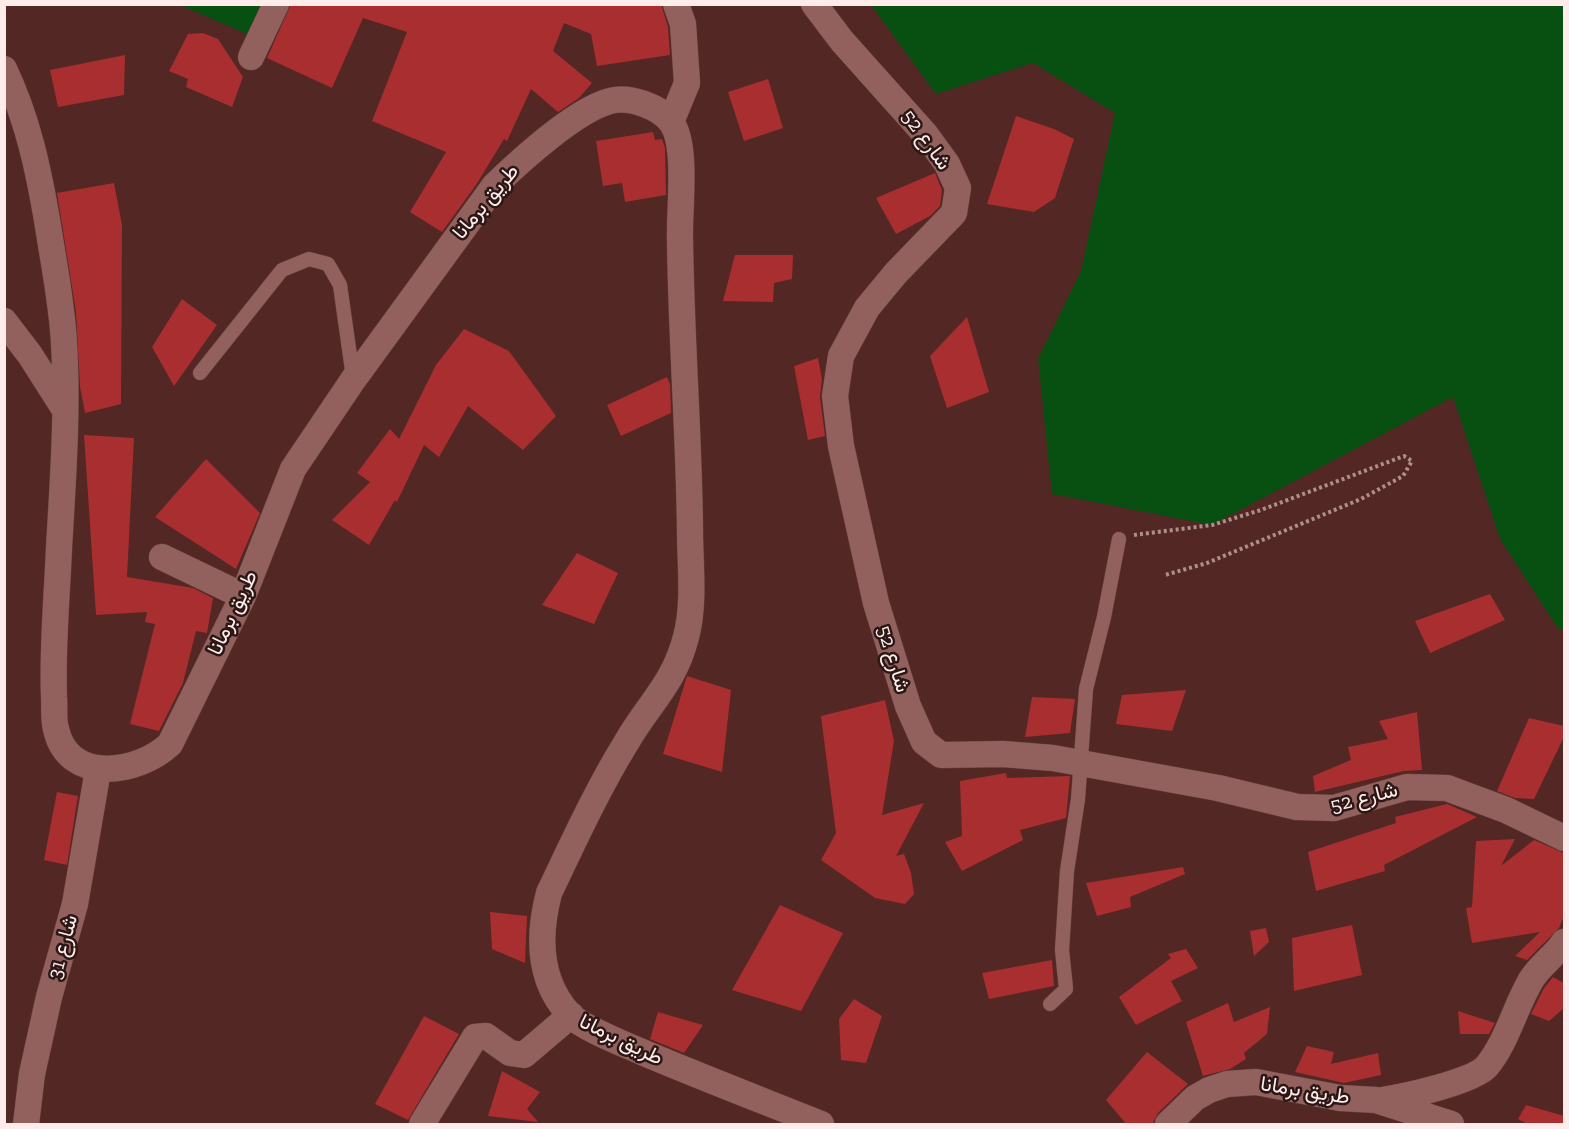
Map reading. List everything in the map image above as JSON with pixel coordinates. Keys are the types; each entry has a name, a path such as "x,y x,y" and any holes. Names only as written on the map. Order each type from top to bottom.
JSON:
{"street":[{"path":"251,57 276,4"},
{"path":"671,122 687,82 683,24 676,4"},
{"name":"شارع 52","path":"814,4 842,41 926,135 947,164 958,188 954,213 896,273 867,308 841,356 836,396 841,446 876,603 908,706 924,742 941,755 1003,754 1053,758 1218,788 1279,805 1313,808 1334,808 1407,787 1437,786 1506,810 1564,838"},
{"path":"4,69 27,129 40,177 62,314 65,411 55,631 56,729 64,750 84,766 99,770"},
{"name":"طريق برمانا","path":"99,770 140,763 160,753 170,744 243,596 293,469 353,380 495,185 520,161 584,114 610,101 630,100 649,106 671,122 680,155 680,239 689,457 690,599 687,635 674,675 626,742 549,893 542,920 544,967 555,993 571,1016 614,1040 790,1118 821,1125"},
{"path":"4,321 30,355 65,411"},
{"path":"162,557 243,596"},
{"name":"شارع 31","path":"26,1125 32,1074 49,997 75,904 99,770"},
{"path":"1376,1100 1412,1096 1486,1068 1499,1047 1515,1008 1533,977 1564,942"},
{"path":"422,1125 475,1037 486,1036 510,1053 524,1055 571,1016"},
{"name":"طريق برمانا","path":"1168,1125 1195,1098 1209,1090 1239,1083 1256,1082 1340,1098 1376,1100 1451,1125"}],"lane":[{"path":"200,373 282,270 309,259 328,264 340,285 353,380"},
{"path":"1050,1004 1066,989 1062,950 1067,871 1078,799 1086,689 1104,617 1119,539"}],"path":[{"path":"1119,539 1145,532 1212,525 1261,510 1404,456 1412,461 1403,476 1361,500 1229,555 1165,575"}],"green space":[{"path":"180,5 282,5 261,40"},
{"path":"871,5 1564,5 1564,630 1557,627 1500,539 1453,397 1212,525 1052,494 1038,359 1081,271 1115,113 1033,63 936,94"}],"building":[{"path":"291,4 661,4 668,27 670,55 597,66 591,34 564,23 553,51 592,83 579,98 558,112 531,89 507,141 504,139 476,185 442,232 410,212 446,152 372,121 407,32 363,18 332,88 267,58"},
{"path":"203,33 218,39 243,77 232,107 186,87 188,79 169,71 188,34"},
{"path":"125,55 124,95 58,107 50,70"},
{"path":"768,79 783,128 744,141 728,92"},
{"path":"1016,116 1054,129 1074,139 1055,198 1034,212 987,204"},
{"path":"653,132 655,140 662,139 665,148 666,195 625,202 622,183 603,186 596,141"},
{"path":"935,173 942,190 940,206 930,216 896,234 876,198"},
{"path":"114,183 122,225 121,404 85,413 80,387 76,312 57,193"},
{"path":"735,255 793,255 792,279 774,283 773,302 723,301"},
{"path":"182,299 217,325 174,386 152,347"},
{"path":"967,317 989,392 947,408 930,356"},
{"path":"464,329 509,351 556,416 523,450 468,406 439,457 424,445 397,502 395,500 369,545 332,520 370,482 357,473 390,429 399,439 436,365"},
{"path":"818,358 822,379 820,397 825,436 808,440 794,366"},
{"path":"667,377 670,384 671,413 621,436 607,405"},
{"path":"84,435 134,438 127,577 193,588 213,598 207,633 196,631 183,683 159,731 130,724 155,624 145,622 147,612 96,615"},
{"path":"206,459 260,513 236,569 155,517"},
{"path":"577,553 618,573 594,624 542,605"},
{"path":"1490,594 1505,620 1430,653 1415,621"},
{"path":"687,676 731,690 722,772 663,754"},
{"path":"1186,690 1172,731 1116,724 1122,695"},
{"path":"1032,697 1075,699 1070,733 1025,737"},
{"path":"885,700 894,741 882,815 924,803 896,856 904,854 911,873 914,894 905,904 875,898 821,860 836,833 821,716"},
{"path":"1417,712 1422,770 1404,771 1315,792 1313,776 1351,760 1348,747 1388,739 1379,721"},
{"path":"1529,718 1564,726 1564,737 1534,799 1515,798 1497,791"},
{"path":"1006,773 1007,778 1070,776 1066,818 1020,830 1023,840 962,871 945,842 962,836 960,781"},
{"path":"57,792 78,796 67,865 44,860"},
{"path":"1447,804 1477,817 1384,865 1385,871 1316,891 1308,852 1396,823 1395,817"},
{"path":"1515,839 1501,866 1534,840 1564,853 1564,916 1559,928 1527,960 1515,956 1540,932 1472,943 1466,908 1472,907 1476,841"},
{"path":"1183,867 1185,874 1130,897 1131,907 1097,916 1086,883"},
{"path":"780,905 843,933 801,1011 732,990"},
{"path":"490,912 527,916 525,963 492,949"},
{"path":"1352,925 1362,975 1294,991 1292,938"},
{"path":"1266,928 1269,942 1254,956 1250,931"},
{"path":"1186,949 1198,968 1171,981 1182,1001 1136,1025 1119,997 1171,958 1168,954"},
{"path":"1052,960 1054,986 989,999 982,973"},
{"path":"1553,977 1564,983 1564,1004 1563,1009 1549,1021 1531,1014 1544,988"},
{"path":"854,999 882,1016 866,1063 841,1060 839,1019"},
{"path":"1228,1003 1234,1022 1270,1007 1267,1034 1244,1053 1246,1059 1230,1069 1203,1076 1186,1022"},
{"path":"1458,1011 1495,1023 1489,1034 1460,1034"},
{"path":"658,1012 703,1025 684,1053 650,1039"},
{"path":"424,1016 459,1034 408,1120 375,1104"},
{"path":"1307,1046 1334,1052 1331,1064 1378,1053 1381,1075 1344,1083 1295,1072"},
{"path":"1147,1052 1188,1084 1158,1113 1152,1125 1127,1125 1106,1100"},
{"path":"502,1071 540,1092 527,1109 538,1122 488,1116"},
{"path":"1526,1105 1564,1116 1564,1125 1529,1125 1518,1119"}]}
